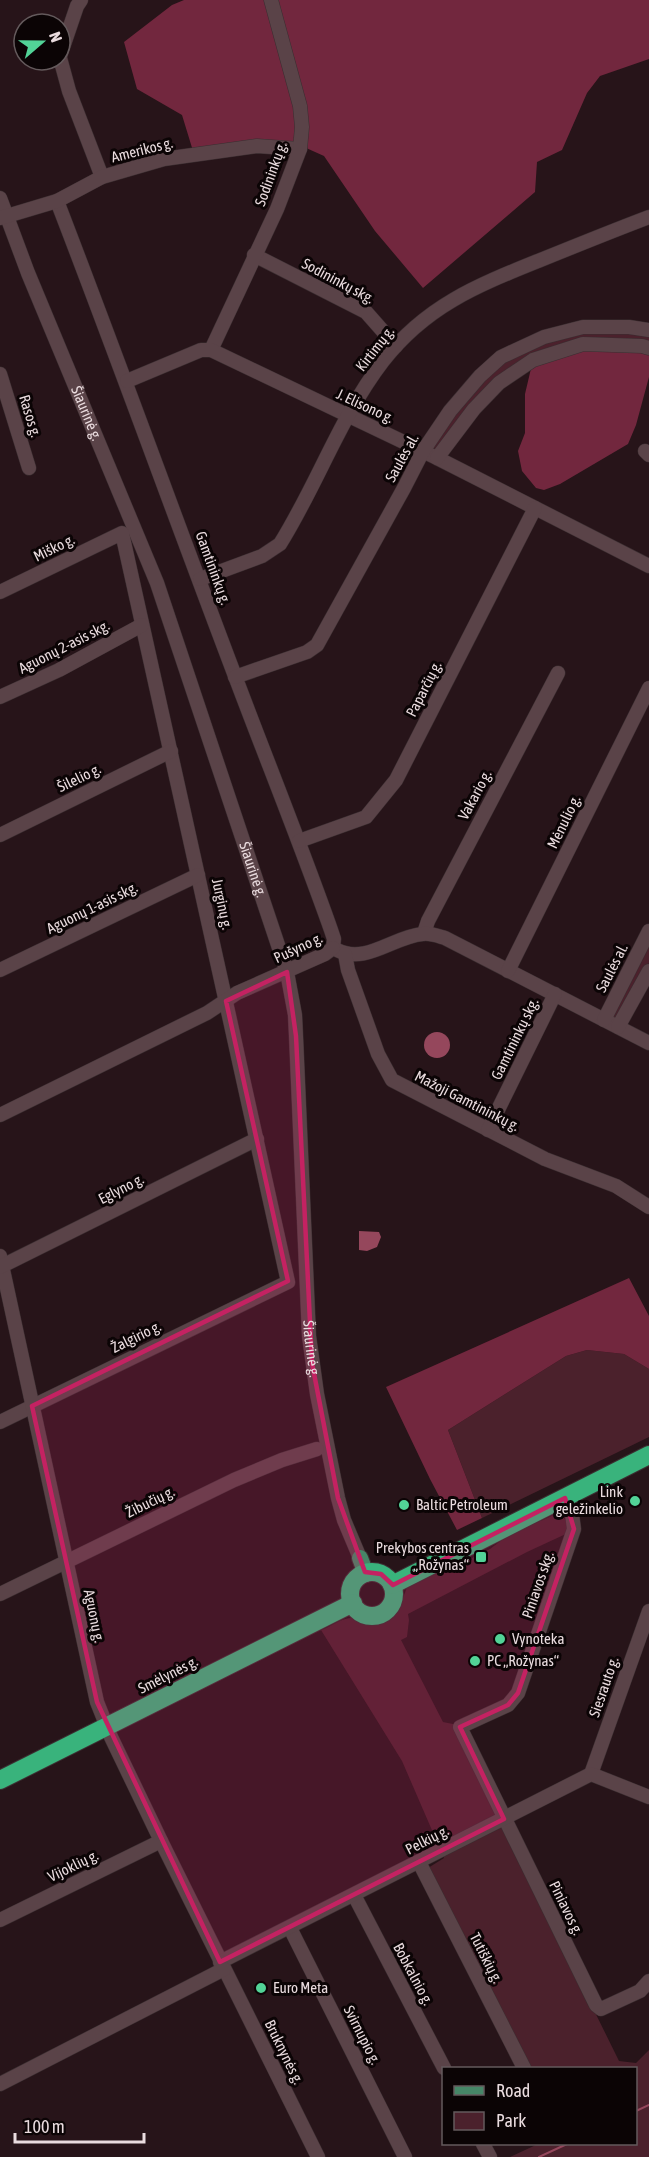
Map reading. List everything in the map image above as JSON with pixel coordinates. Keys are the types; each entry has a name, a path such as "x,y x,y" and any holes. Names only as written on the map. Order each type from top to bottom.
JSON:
{"highway":[{"path":"392,1585 649,1455"},
{"path":"363,1566 381,1574 392,1585 394,1595 391,1605 380,1615 364,1614 352,1603 353,1585 363,1566"},
{"name":"Smėlynės g.","path":"0,1780 352,1603"}],"street":[{"path":"72,21 81,0"},
{"name":"Sodininkų g.","path":"211,350 277,209 300,149 302,127 300,106 271,0"},
{"path":"64,72 72,100 102,177"},
{"name":"Amerikos g.","path":"3,218 57,201 102,177 164,159 257,146 300,149"},
{"name":"Šiaurinė g.","path":"0,198 3,218 157,583 287,972 296,1036 312,1363 338,1498 344,1520 363,1566"},
{"name":"Gamtininkų g.","path":"57,201 127,381 235,677 300,841 339,951"},
{"name":"Kirtimų g.","path":"200,579 262,556 280,544 348,416 382,362 405,336 440,307 475,287 649,217"},
{"name":"Sodininkų skg.","path":"255,255 366,312 396,346"},
{"name":"Saulės al.","path":"235,677 307,652 317,645 399,499 423,451 455,404 501,357 544,337 583,327 629,327 649,330"},
{"name":"Saulės al.","path":"437,458 474,409 499,383 533,360 583,344 649,348"},
{"path":"127,381 201,350 211,350"},
{"name":"J. Elisono g.","path":"211,350 423,451 649,566"},
{"name":"Rasos g.","path":"0,374 29,468"},
{"name":"Paparčių g.","path":"300,841 366,817 396,780 535,508"},
{"name":"Miško g.","path":"0,592 122,533"},
{"name":"Jurginų g.","path":"122,533 288,1282"},
{"name":"Aguonų 2-asis skg.","path":"0,697 58,670 142,625"},
{"name":"Vakario g.","path":"424,933 428,921 558,673"},
{"name":"Mėnulio g.","path":"508,971 649,688"},
{"name":"Šilelio g.","path":"0,835 171,751"},
{"name":"Aguonų 1-asis skg.","path":"0,970 198,874"},
{"name":"Saulės al.","path":"604,1020 649,931"},
{"path":"424,933 445,938 649,1043"},
{"name":"Pušyno g.","path":"0,1115 207,1013 237,993 325,954 339,951 371,952 424,933"},
{"name":"Mažoji Gamtininkų g.","path":"339,951 378,1054 392,1080 544,1159 616,1186 649,1207"},
{"path":"618,1027 649,971"},
{"name":"Gamtininkų skg.","path":"488,1130 555,994"},
{"name":"Eglyno g.","path":"1,1263 257,1139"},
{"name":"Aguonų g.","path":"1,1263 93,1690 106,1726 222,1965"},
{"name":"Žalgirio g.","path":"0,1422 288,1282"},
{"name":"Žibučių g.","path":"0,1594 234,1480 282,1460 317,1449"},
{"name":"Piniavos skg.","path":"504,1819 460,1727 508,1705 518,1693 574,1529 572,1514 565,1498"},
{"name":"Siesrauto g.","path":"591,1774 649,1611"},
{"path":"591,1774 649,1797"},
{"name":"Pelkių g.","path":"0,2084 290,1928 591,1774"},
{"name":"Piniavos g.","path":"504,1819 596,2006 601,2009 640,1990 649,1981"},
{"name":"Vijoklių g.","path":"0,1920 161,1841"},
{"name":"Tutiškių g.","path":"419,1862 523,2067"},
{"name":"Bobkalnio g.","path":"354,1895 443,2067"},
{"name":"Svirnupio g.","path":"290,1928 405,2157"},
{"name":"Bruknynės g.","path":"222,1965 318,2157"}],"highlighted area":[{"path":"287,972 296,1036 312,1363 338,1498 365,1572 381,1574 393,1585 565,1498 574,1529 518,1693 508,1705 460,1727 504,1819 220,1962 97,1702 32,1406 288,1281 226,1001"}],"green space":[{"path":"582,331 649,333 649,346 533,358 435,453 428,446 487,373 521,349"},
{"path":"649,935 649,963 620,1018 612,1018"},
{"path":"587,1350 624,1354 649,1369 649,1437 482,1518 448,1430 566,1356"},
{"path":"556,1514 566,1520 568,1526 568,1533 408,1614 407,1637 401,1640 443,1722 453,1724 619,2061 636,2063 649,2050 649,2157 510,2157 536,2145 637,2145 637,2067 529,2067 428,1868 444,1858 402,1761 321,1630 348,1618 375,1625 388,1621 397,1612 407,1587 444,1568 464,1562 490,1549 507,1536"}],"shaded area":[{"path":"184,0 649,0 649,59 600,76 587,93 562,150 537,162 535,192 423,288 375,231 324,156 295,143 193,151 182,115 137,89 124,42 172,5"},
{"path":"583,344 649,348 649,377 636,425 628,444 560,484 544,490 536,488 522,471 518,451 525,433 525,394 533,360"},
{"path":"437,1032 446,1036 450,1045 446,1054 437,1058 428,1054 424,1045 428,1036"},
{"path":"359,1231 379,1232 381,1237 377,1247 367,1251 359,1250"},
{"path":"629,1278 649,1316 649,1369 624,1354 587,1350 566,1356 448,1430 482,1518 457,1530 386,1387"}],"waterway":[{"path":"637,2111 649,2105"},
{"path":"539,2157 565,2145"}],"place":[{"name":"Link geležinkelio","path":"635,1501"},
{"name":"Baltic Petroleum","path":"404,1505"},
{"name":"Prekybos centras „Rožynas“","path":"481,1557"},
{"name":"Vynoteka","path":"500,1639"},
{"name":"PC „Rožynas“","path":"475,1661"},
{"name":"Euro Meta","path":"261,1988"}]}
